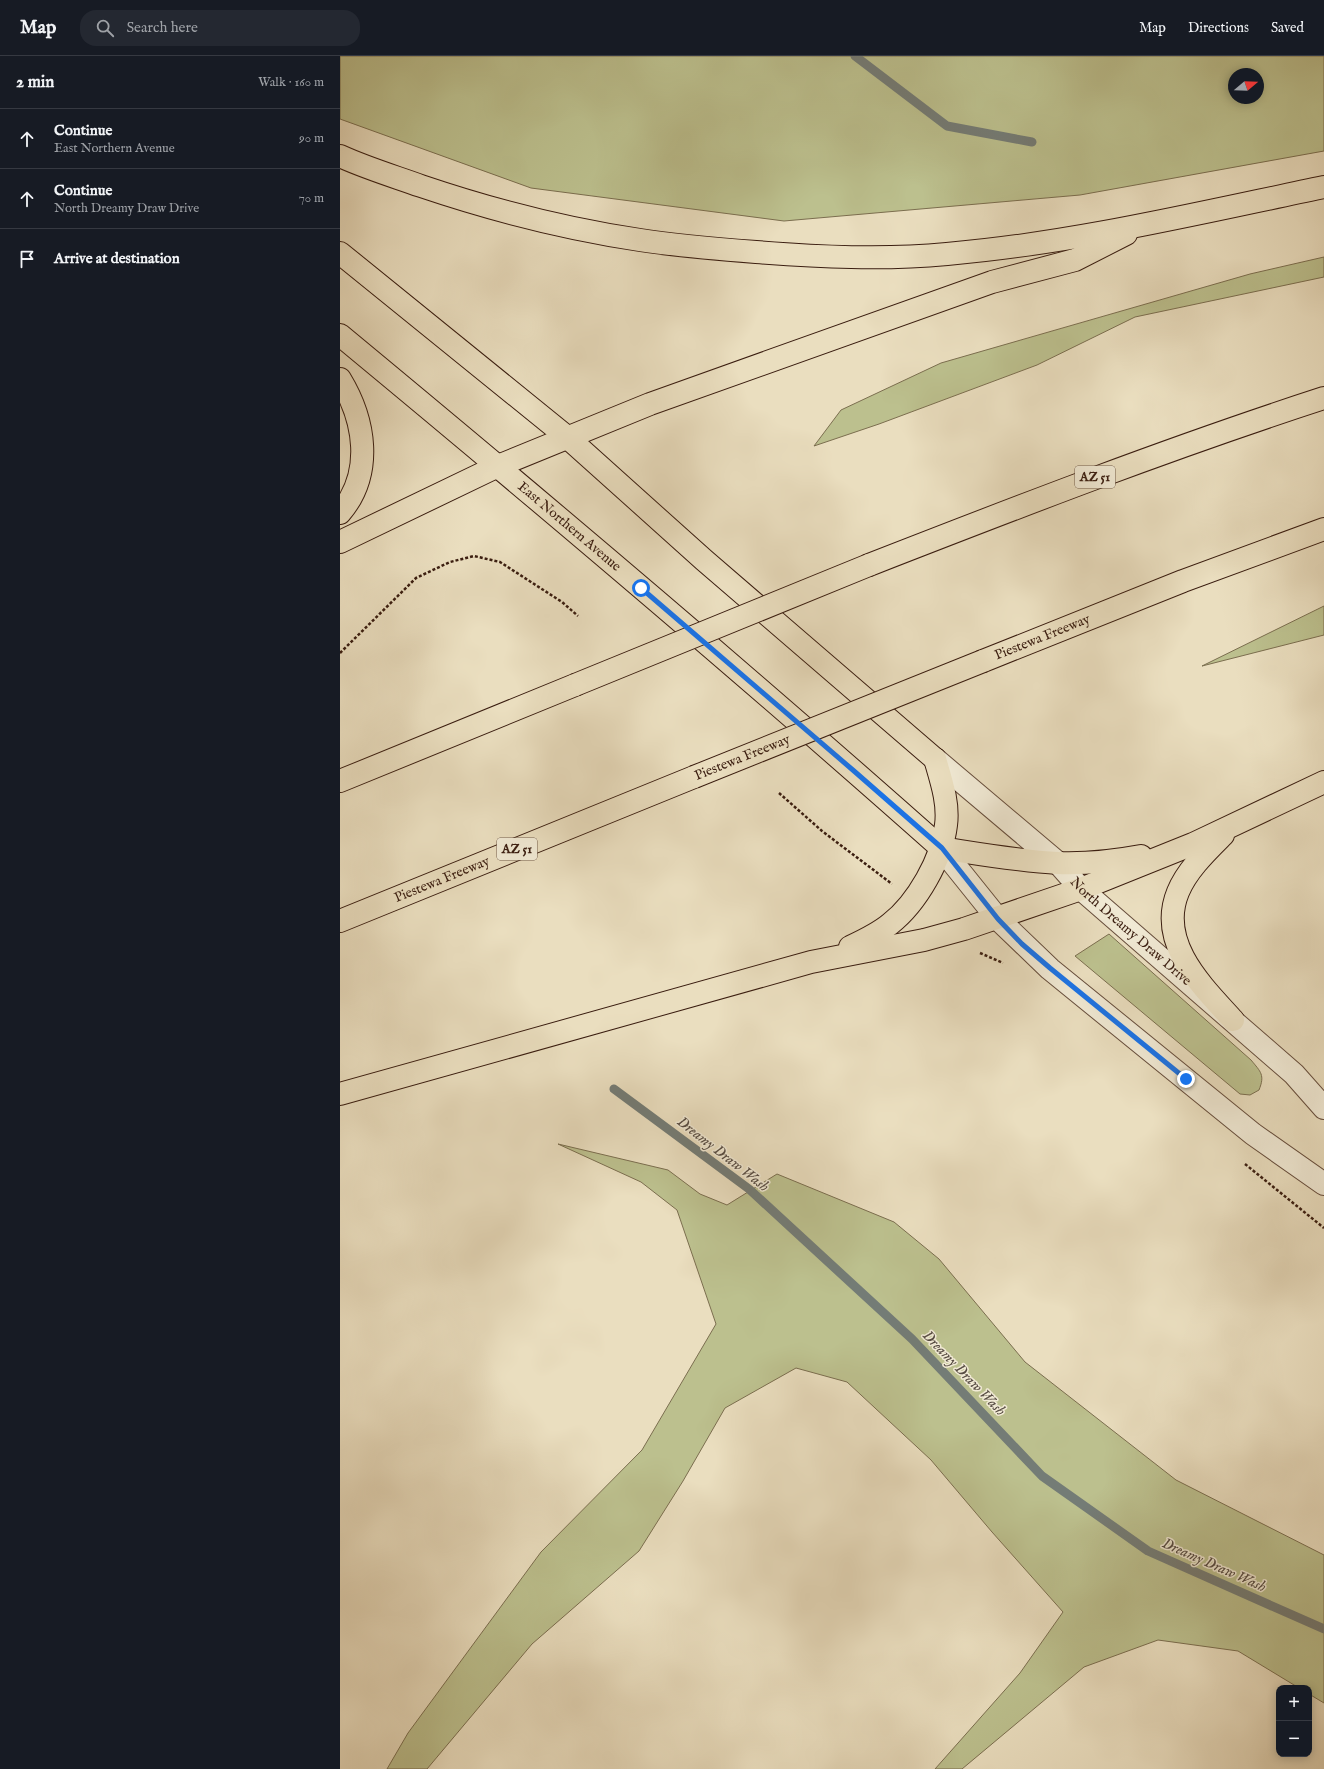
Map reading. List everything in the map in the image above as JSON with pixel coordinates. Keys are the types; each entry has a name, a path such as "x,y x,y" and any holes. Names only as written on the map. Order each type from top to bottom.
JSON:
{"main road":[{"path":"340,156 360,165 447,195 528,218 641,240 727,249 821,256 905,257 987,250 1146,223 1324,187"},
{"path":"340,542 498,466 567,437 658,401 992,282 1075,260 1146,223"},
{"path":"340,254 567,437 704,560 934,759 941,780 945,802 946,824 942,848 931,871 915,896 892,923 863,941 793,967"},
{"name":"East Northern Avenue","path":"340,335 498,466 942,848"},
{"path":"340,379 351,397 358,415 362,437 361,467 351,497 340,513"},
{"name":"AZ 51","path":"340,781 869,565 1078,483 1324,398"},
{"name":"Piestewa Freeway","path":"340,921 983,661 1324,528"},
{"path":"340,1094 793,967 924,940 998,919 1081,889 1193,844 1324,782"},
{"path":"1231,827 1204,855 1183,883 1176,899 1174,933 1188,967 1204,989 1233,1020"},
{"path":"942,848 1000,857 1058,863 1081,863 1126,859 1163,852 1193,844"}],"street":[{"name":"North Dreamy Draw Drive","path":"934,759 1058,863 1081,889 1294,1074 1324,1108"},
{"path":"942,848 998,919 1050,968 1233,1117 1324,1184"}],"path":[{"path":"340,653 416,578 450,562 474,556 500,562 562,602 578,616"},
{"path":"779,793 822,831 893,885"}],"green space":[{"path":"340,56 1324,56 1324,151 1080,195 784,221 531,188 340,119"},
{"path":"1324,257 1324,277 1135,317 1037,365 879,424 814,446 841,410 941,363 1250,274"},
{"path":"1324,606 1324,635 1202,666"},
{"path":"1109,934 1251,1060 1262,1077 1259,1090 1250,1095 1240,1094 1075,956"},
{"path":"558,1144 668,1170 700,1194 727,1205 777,1174 894,1222 939,1259 1025,1362 1176,1480 1324,1555 1324,1703 1312,1696 1312,1685 1294,1685 1238,1651 1158,1640 1084,1667 962,1769 935,1769 1020,1673 1063,1612 931,1460 847,1382 796,1368 725,1408 683,1481 639,1551 532,1644 427,1769 387,1769 408,1733 541,1552 642,1450 716,1324 677,1210 641,1182"}],"waterway":[{"path":"855,56 947,126 1032,142"},
{"name":"Dreamy Draw Wash","path":"614,1089 749,1189 912,1339 1042,1476 1148,1551 1324,1629"}],"route":[{"path":"641,588 942,848 998,919 1022,944 1186,1079"}]}
